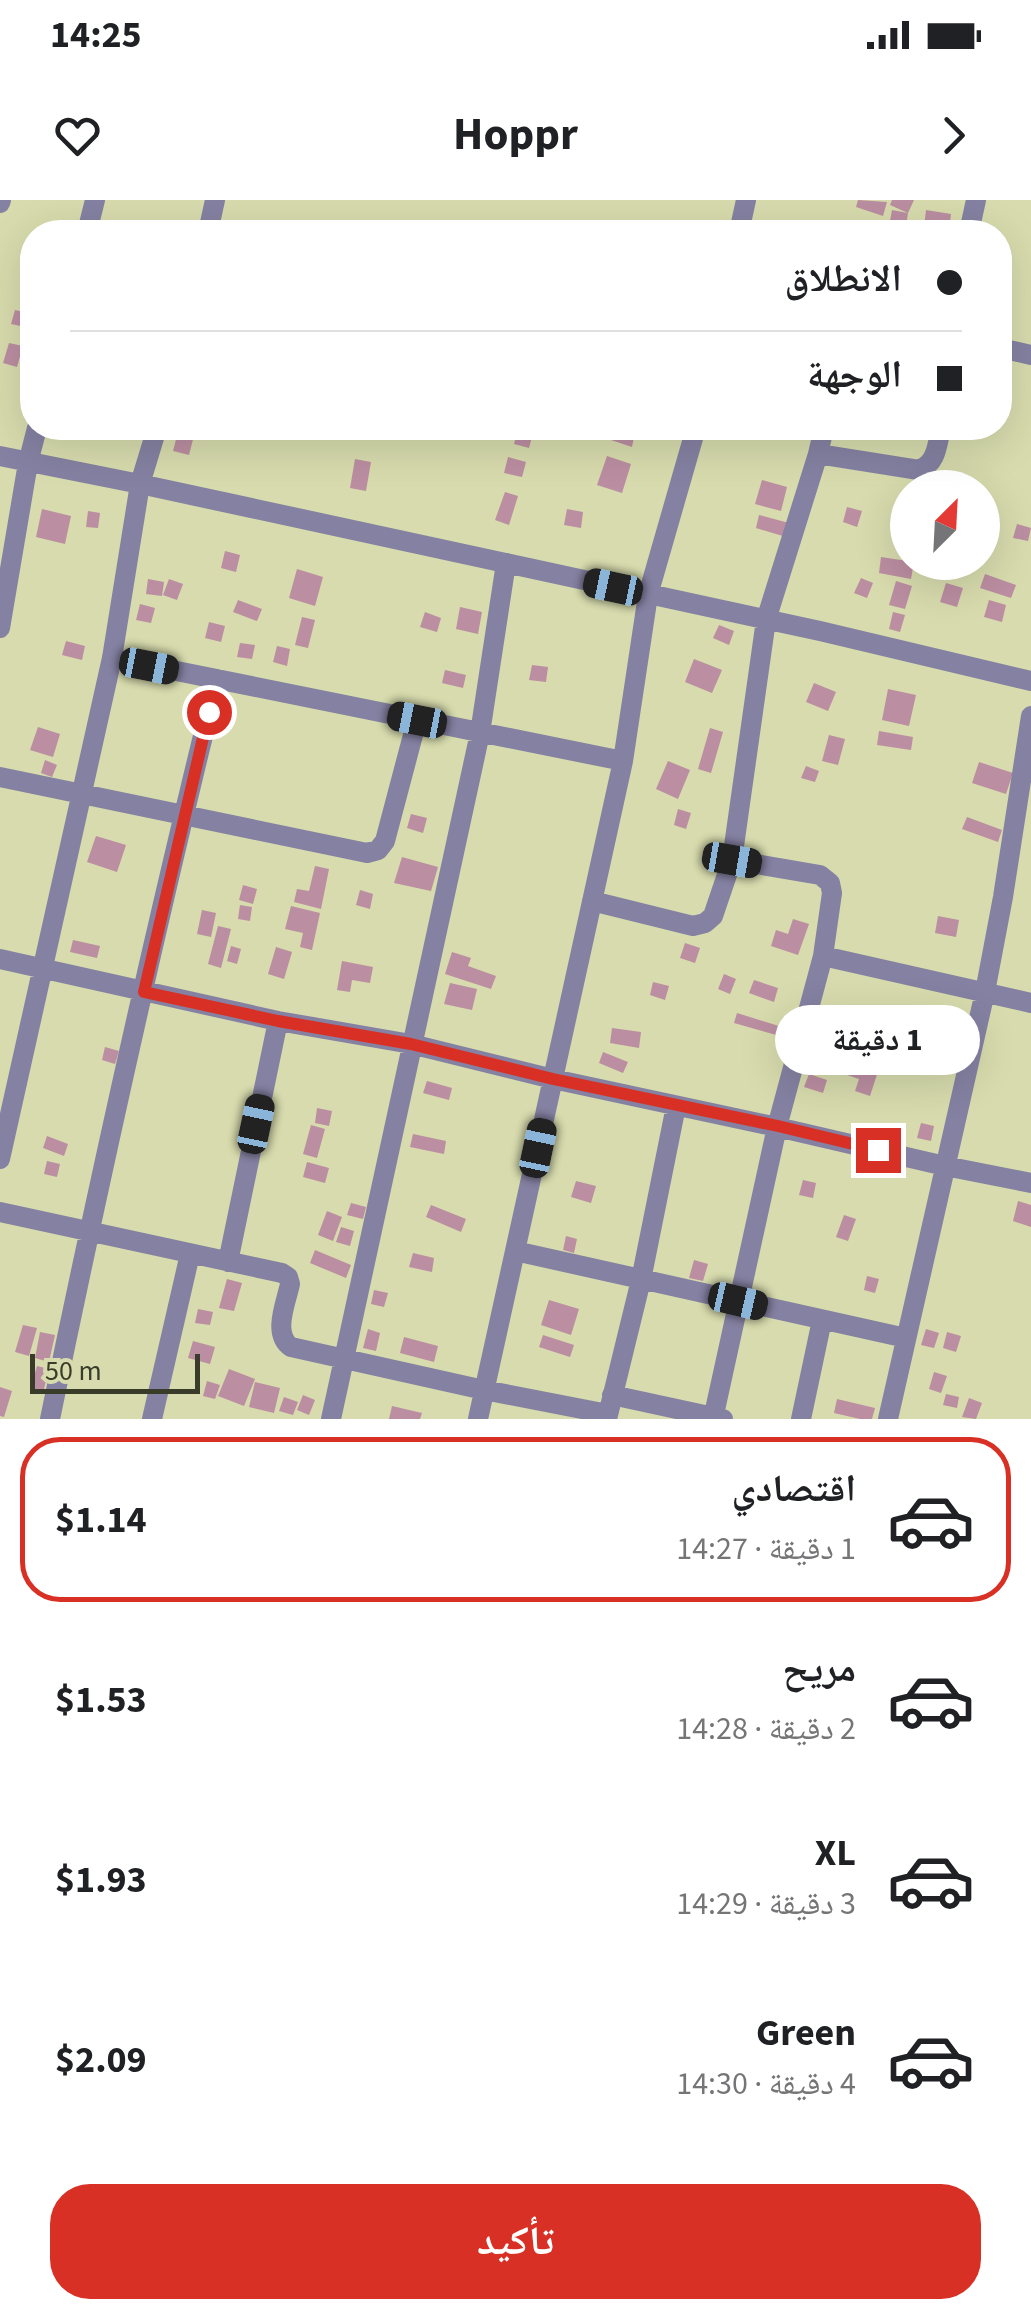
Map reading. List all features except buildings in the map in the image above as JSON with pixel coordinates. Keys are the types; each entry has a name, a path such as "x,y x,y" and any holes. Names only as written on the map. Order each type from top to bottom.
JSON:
{"street":[{"path":"0,628 34,440"},
{"path":"0,1160 112,658 140,484 153,440"},
{"path":"478,1419 623,761 648,595 693,440"},
{"path":"592,901 693,926 714,916 732,860 766,620 821,440"},
{"path":"818,454 919,470 934,459 938,440"},
{"path":"0,456 506,563 1031,681"},
{"path":"331,1419 480,733 506,563"},
{"path":"112,658 623,761"},
{"path":"50,1419 89,1230 217,680"},
{"path":"888,1419 984,992 1031,716"},
{"path":"0,777 368,853 378,850 385,841 417,720"},
{"path":"0,1212 288,1277 280,1332 291,1347 484,1390 609,1410 716,1418 778,1126 823,956 832,893 830,883 820,875 732,860"},
{"path":"823,956 1031,1003"},
{"path":"0,959 278,1021 411,1044 553,1079 1031,1183"},
{"path":"228,1262 278,1021"},
{"path":"609,1410 641,1280 676,1106"},
{"path":"515,1251 906,1338"},
{"path":"152,1419 190,1254"},
{"path":"800,1419 822,1320"}],"route":[{"path":"209,712 144,992 411,1044 878,1150"}]}
